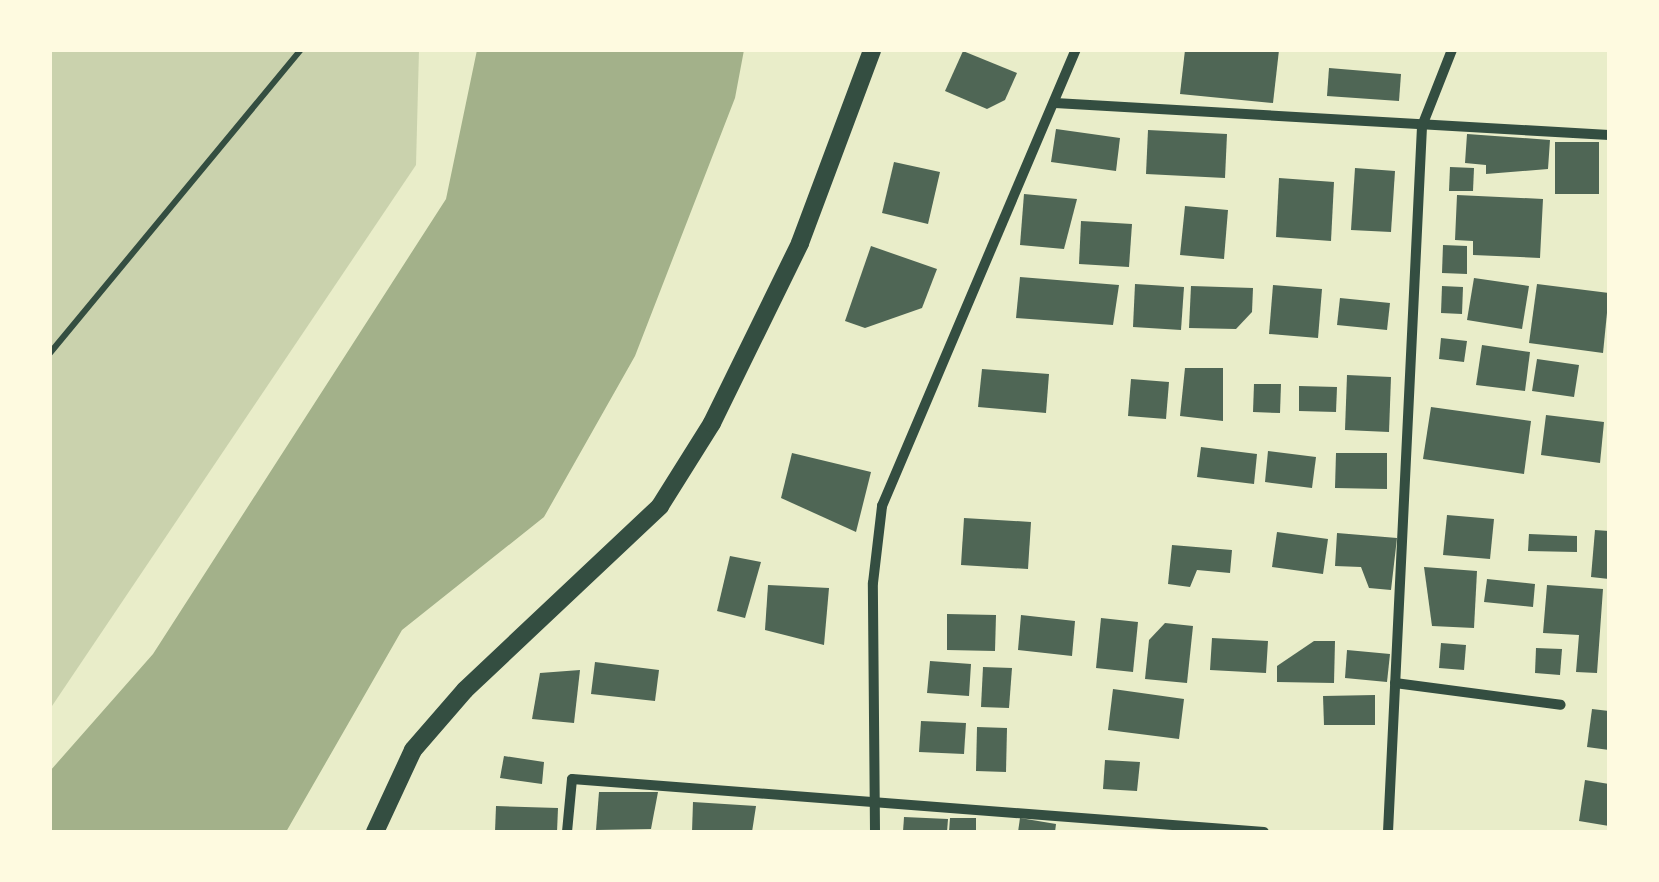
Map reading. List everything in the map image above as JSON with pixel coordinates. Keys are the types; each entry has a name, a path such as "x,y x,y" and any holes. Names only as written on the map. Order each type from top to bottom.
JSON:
{"street":[{"path":"375,832 413,750 465,690 660,506 712,423 800,243 872,50"},
{"path":"875,832 879,797 873,583 882,506 1076,50"},
{"path":"1388,832 1422,126 1452,50"},
{"path":"1055,103 1609,135"},
{"path":"1395,682 1561,704"},
{"path":"567,832 572,779 879,797 1264,832"}],"path":[{"path":"50,353 301,50"}],"shaded area":[{"path":"50,50 419,50 416,165 50,709"},
{"path":"477,50 744,50 735,98 635,356 544,517 402,630 286,832 50,832 50,771 153,654 446,199"}],"building":[{"path":"1185,50 1279,50 1273,103 1180,94"},
{"path":"963,51 1017,73 1005,100 987,109 945,91"},
{"path":"1329,68 1401,74 1399,101 1327,96"},
{"path":"1056,129 1120,138 1116,171 1051,162"},
{"path":"1148,130 1227,134 1225,178 1146,174"},
{"path":"1467,134 1550,140 1548,169 1486,174 1486,165 1465,163"},
{"path":"1555,142 1599,142 1599,194 1555,194"},
{"path":"894,162 940,172 928,224 882,213"},
{"path":"1450,167 1474,168 1473,191 1449,191"},
{"path":"1355,168 1395,171 1391,232 1351,230"},
{"path":"1279,178 1334,182 1331,241 1276,237"},
{"path":"1024,194 1077,199 1064,249 1020,245"},
{"path":"1457,195 1543,199 1540,258 1473,255 1473,241 1455,240"},
{"path":"1185,206 1228,210 1224,259 1180,255"},
{"path":"1081,221 1132,224 1129,267 1079,264"},
{"path":"1443,245 1467,246 1467,274 1442,273"},
{"path":"871,246 937,269 922,308 865,328 845,321"},
{"path":"1020,277 1119,285 1113,325 1016,318"},
{"path":"1474,278 1529,286 1522,329 1467,320"},
{"path":"1135,284 1184,287 1181,330 1133,327"},
{"path":"1537,284 1609,293 1603,353 1529,343"},
{"path":"1273,285 1322,289 1318,338 1269,334"},
{"path":"1191,286 1253,288 1252,312 1236,329 1189,328"},
{"path":"1442,286 1463,287 1462,314 1441,313"},
{"path":"1340,298 1390,303 1387,330 1337,325"},
{"path":"1441,338 1467,341 1464,362 1439,359"},
{"path":"1482,345 1530,352 1525,391 1476,385"},
{"path":"1537,359 1579,365 1574,397 1532,391"},
{"path":"1185,368 1223,368 1223,421 1180,416"},
{"path":"982,369 1049,374 1046,413 978,407"},
{"path":"1347,375 1391,377 1389,432 1345,430"},
{"path":"1131,379 1169,382 1166,419 1128,416"},
{"path":"1254,384 1281,384 1280,413 1253,412"},
{"path":"1299,386 1337,387 1336,412 1299,411"},
{"path":"1431,407 1531,421 1524,474 1423,459"},
{"path":"1546,415 1604,422 1600,463 1541,455"},
{"path":"1201,447 1257,454 1254,484 1197,477"},
{"path":"1268,451 1316,457 1312,488 1265,482"},
{"path":"792,453 871,472 856,532 781,498"},
{"path":"1336,453 1387,453 1387,489 1335,488"},
{"path":"1447,515 1494,519 1490,559 1443,555"},
{"path":"964,518 1031,522 1028,569 961,565"},
{"path":"1595,530 1609,531 1609,579 1591,577"},
{"path":"1277,532 1328,539 1323,574 1272,567"},
{"path":"1337,533 1397,538 1391,590 1369,588 1361,567 1335,566"},
{"path":"1529,534 1577,536 1577,552 1528,551"},
{"path":"1172,545 1232,550 1230,573 1197,570 1190,587 1168,584"},
{"path":"730,556 761,562 745,618 717,611"},
{"path":"1424,567 1477,571 1474,628 1432,626"},
{"path":"1487,579 1535,584 1533,607 1484,602"},
{"path":"768,585 829,588 824,645 765,630"},
{"path":"1547,585 1603,589 1597,673 1576,672 1579,635 1543,633"},
{"path":"947,614 996,615 995,651 947,650"},
{"path":"1021,615 1075,621 1072,656 1018,650"},
{"path":"1101,618 1138,622 1133,672 1096,668"},
{"path":"1165,623 1193,626 1187,683 1145,679 1149,640"},
{"path":"1212,638 1268,641 1266,673 1210,670"},
{"path":"1314,641 1335,641 1334,683 1277,682 1277,666"},
{"path":"1441,643 1466,645 1464,670 1439,668"},
{"path":"1536,648 1562,649 1560,675 1535,673"},
{"path":"1347,650 1390,654 1387,682 1345,678"},
{"path":"930,661 971,664 969,696 927,693"},
{"path":"595,662 659,670 655,701 591,694"},
{"path":"983,667 1012,668 1009,708 981,707"},
{"path":"580,670 574,723 532,719 540,673"},
{"path":"1113,689 1184,699 1179,739 1108,730"},
{"path":"1375,695 1375,725 1324,725 1323,696"},
{"path":"1592,709 1609,711 1609,750 1587,747"},
{"path":"921,721 966,723 964,754 919,752"},
{"path":"977,727 1007,728 1006,772 976,771"},
{"path":"504,756 544,762 542,784 500,778"},
{"path":"1105,760 1140,762 1137,791 1103,789"},
{"path":"1585,780 1609,784 1609,826 1579,821"},
{"path":"599,792 658,792 651,829 596,830"},
{"path":"693,802 756,806 752,832 692,832"},
{"path":"496,806 558,808 557,832 495,832"},
{"path":"904,817 948,819 947,832 903,832"},
{"path":"950,818 976,818 976,832 949,832"},
{"path":"1020,818 1056,824 1055,832 1018,832"}]}
